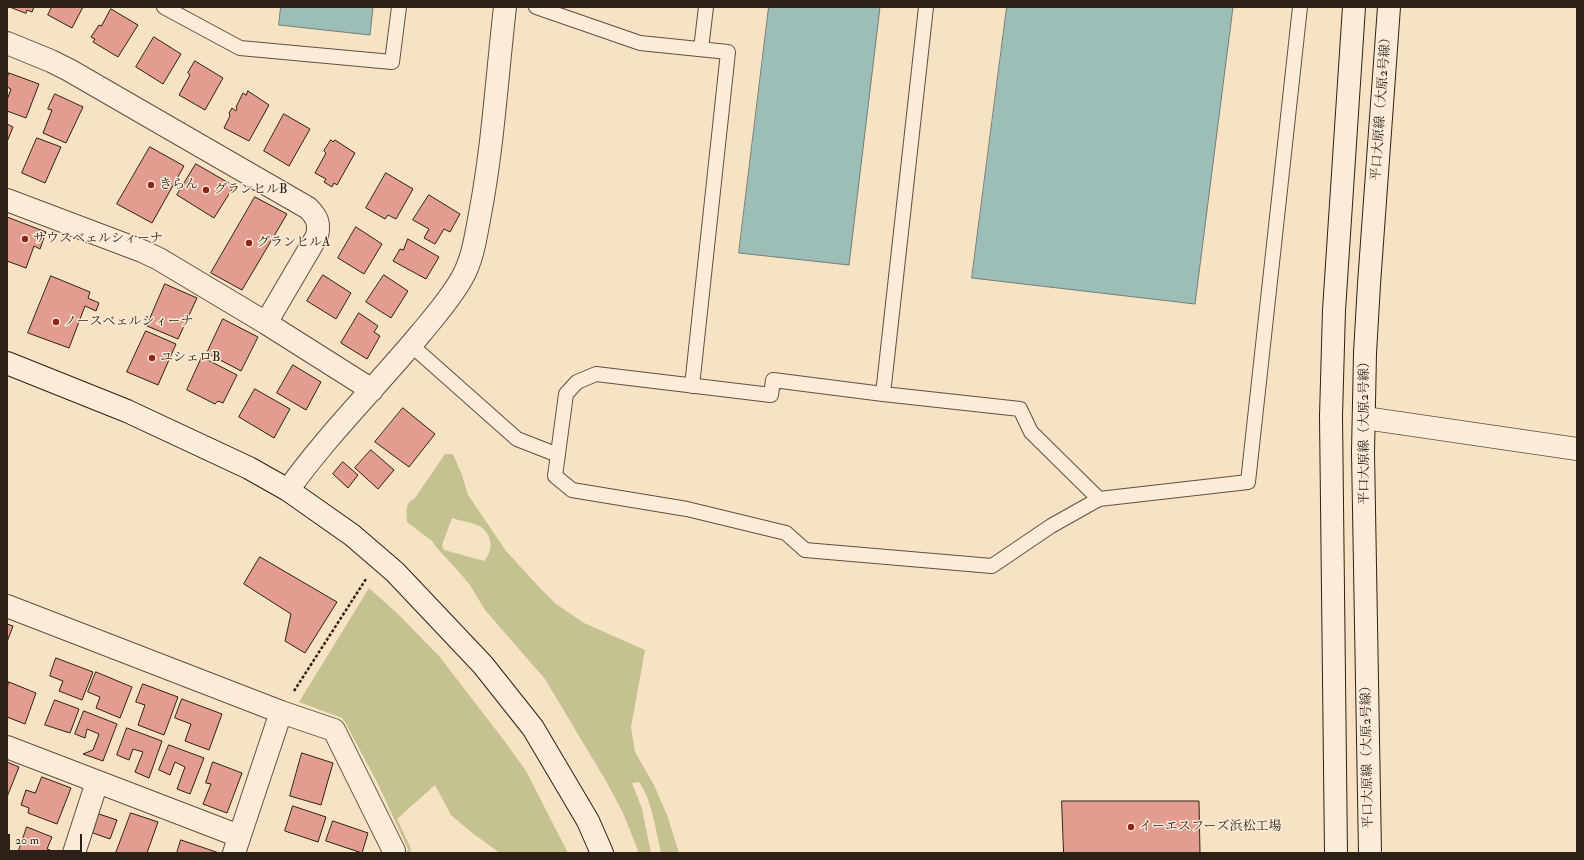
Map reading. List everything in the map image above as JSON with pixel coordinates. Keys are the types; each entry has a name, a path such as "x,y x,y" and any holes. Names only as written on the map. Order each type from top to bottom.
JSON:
{"street":[{"path":"288,490 307,464 411,346 444,305 463,278 473,252 485,186 505,7"},
{"path":"1336,853 1331,416 1334,310 1354,7"},
{"name":"平口大原線（大原2号線）","path":"1370,853 1364,452 1366,353 1369,284 1390,7"},
{"path":"7,43 69,70 308,208 315,215 319,228 317,236 266,323"},
{"path":"7,200 148,254 266,323 372,390"},
{"path":"7,363 127,411 249,468 288,490 338,524 395,572 483,665 533,728 588,821 602,853"},
{"path":"1365,418 1577,449"},
{"path":"7,606 281,712 334,730 394,851 393,853"},
{"path":"7,746 97,782 237,845 281,712"},
{"path":"74,853 97,782"}],"lane":[{"path":"164,7 240,48 392,62 399,7"},
{"path":"536,7 640,43 728,52 692,386"},
{"path":"701,49 706,7"},
{"path":"883,394 926,7"},
{"path":"1099,499 1031,432 1020,409 773,380 771,395 596,374 577,382 566,394 555,476 572,490 687,509 786,533 805,550 992,566 1051,526 1099,499 1248,482 1300,7"},
{"path":"411,346 517,439 558,455"}],"path":[{"path":"281,712 366,579"}],"shaded area":[{"path":"445,454 453,454 462,475 468,495 506,551 540,588 556,604 584,623 645,650 631,727 635,752 654,785 667,815 679,853 661,853 650,807 639,782 632,783 642,809 651,853 639,853 623,813 606,781 545,679 485,610 470,585 432,541 407,522 408,505 411,500 415,498","holes":["452,518 479,526 487,533 491,547 484,561 444,550 442,545"]},
{"path":"369,588 397,613 439,656 506,743 526,771 568,853 500,853 451,815 435,785 397,819 411,849 410,853 406,853 408,849 378,784 345,722 342,718 299,702"}],"water":[{"path":"281,7 373,7 370,35 279,25"},
{"path":"769,7 880,7 849,265 739,253"},
{"path":"1007,7 1233,7 1195,304 972,278"}],"building":[{"path":"10,7 34,7 32,12 27,10 26,13"},
{"path":"52,7 83,7 72,28 48,15"},
{"path":"111,9 138,25 118,57 93,42 95,39 91,37 99,25 101,26"},
{"path":"154,37 181,54 163,84 136,67"},
{"path":"195,61 223,78 205,110 179,95 190,75 188,73"},
{"path":"9,73 39,84 26,118 7,111 7,100 11,89 7,87"},
{"path":"248,91 269,105 249,141 224,128 232,108 236,111 236,107 243,93 246,95"},
{"path":"55,94 83,107 66,143 43,133 52,110 48,109"},
{"path":"284,114 310,129 289,166 264,151"},
{"path":"7,124 13,127 7,142"},
{"path":"37,138 61,147 45,183 22,173"},
{"path":"331,140 333,142 335,140 355,153 337,185 334,183 332,187 324,182 326,179 315,173 326,153 324,151"},
{"name":"きらん","path":"150,147 184,166 152,223 117,204"},
{"name":"グランヒルB","path":"196,164 234,186 214,218 177,195"},
{"path":"386,173 413,189 396,219 388,215 385,219 366,208"},
{"path":"429,195 460,214 450,232 444,229 435,244 424,238 429,229 413,220"},
{"name":"グランヒルA","path":"255,197 287,214 242,290 211,273"},
{"name":"サウスベェルシィーナ","path":"7,217 46,232 40,249 34,246 26,268 7,261"},
{"path":"356,227 382,244 364,274 338,258"},
{"path":"408,239 439,257 426,279 393,261 400,249 403,250"},
{"path":"323,275 351,293 336,319 307,301"},
{"path":"384,275 408,291 391,318 366,302"},
{"name":"ノースベェルシィーナ","path":"51,276 90,292 88,298 99,303 96,311 85,306 69,348 28,333"},
{"path":"165,284 197,298 178,339 147,326"},
{"path":"359,313 378,326 374,332 380,336 367,359 341,343"},
{"path":"223,319 258,337 241,371 207,353"},
{"name":"ユシェロB","path":"146,331 176,344 158,385 127,372"},
{"path":"202,357 237,375 223,403 218,401 215,404 187,390"},
{"path":"293,365 321,382 306,410 277,393"},
{"path":"255,389 290,409 274,438 239,417"},
{"path":"403,408 435,434 409,467 375,442"},
{"path":"371,450 394,470 378,489 355,468"},
{"path":"343,462 358,475 348,488 333,474"},
{"path":"260,557 337,602 305,653 285,641 291,614 244,584"},
{"path":"7,624 13,626 7,642"},
{"path":"56,658 93,672 82,700 59,691 63,681 50,676"},
{"path":"96,672 132,687 120,718 96,708 100,697 88,692"},
{"path":"9,682 36,693 25,724 7,717 7,688"},
{"path":"143,684 178,697 164,735 138,725 145,705 136,702"},
{"path":"182,699 222,714 209,750 185,741 191,724 175,718"},
{"path":"55,700 79,709 70,733 45,725"},
{"path":"84,711 117,724 103,761 83,754 93,750 99,734 87,729 85,738 75,734"},
{"path":"127,728 162,741 149,778 135,772 143,752 133,749 129,760 117,755"},
{"path":"169,745 204,758 190,794 177,789 185,767 175,762 170,775 159,770"},
{"path":"302,753 333,763 321,805 290,796"},
{"path":"7,762 19,767 7,797"},
{"path":"213,762 242,773 227,813 203,804 211,784 206,783"},
{"path":"42,777 71,788 57,824 28,813 29,808 21,805 26,790 35,793"},
{"name":"イーエスフーズ浜松工場","path":"1062,801 1199,801 1200,853 1064,853"},
{"path":"293,806 326,817 318,842 285,831"},
{"path":"131,813 158,822 147,853 116,853"},
{"path":"99,814 117,820 110,839 93,833"},
{"path":"333,821 368,833 362,853 326,841"},
{"path":"27,827 52,837 47,849 50,850 48,853 18,853"},
{"path":"181,840 219,853 177,853"}],"place":[{"name":"きらん","path":"151,185"},
{"name":"グランヒルB","path":"206,190"},
{"name":"サウスベェルシィーナ","path":"25,239"},
{"name":"グランヒルA","path":"249,243"},
{"name":"ノースベェルシィーナ","path":"56,322"},
{"name":"ユシェロB","path":"152,358"},
{"name":"イーエスフーズ浜松工場","path":"1131,827"}]}
